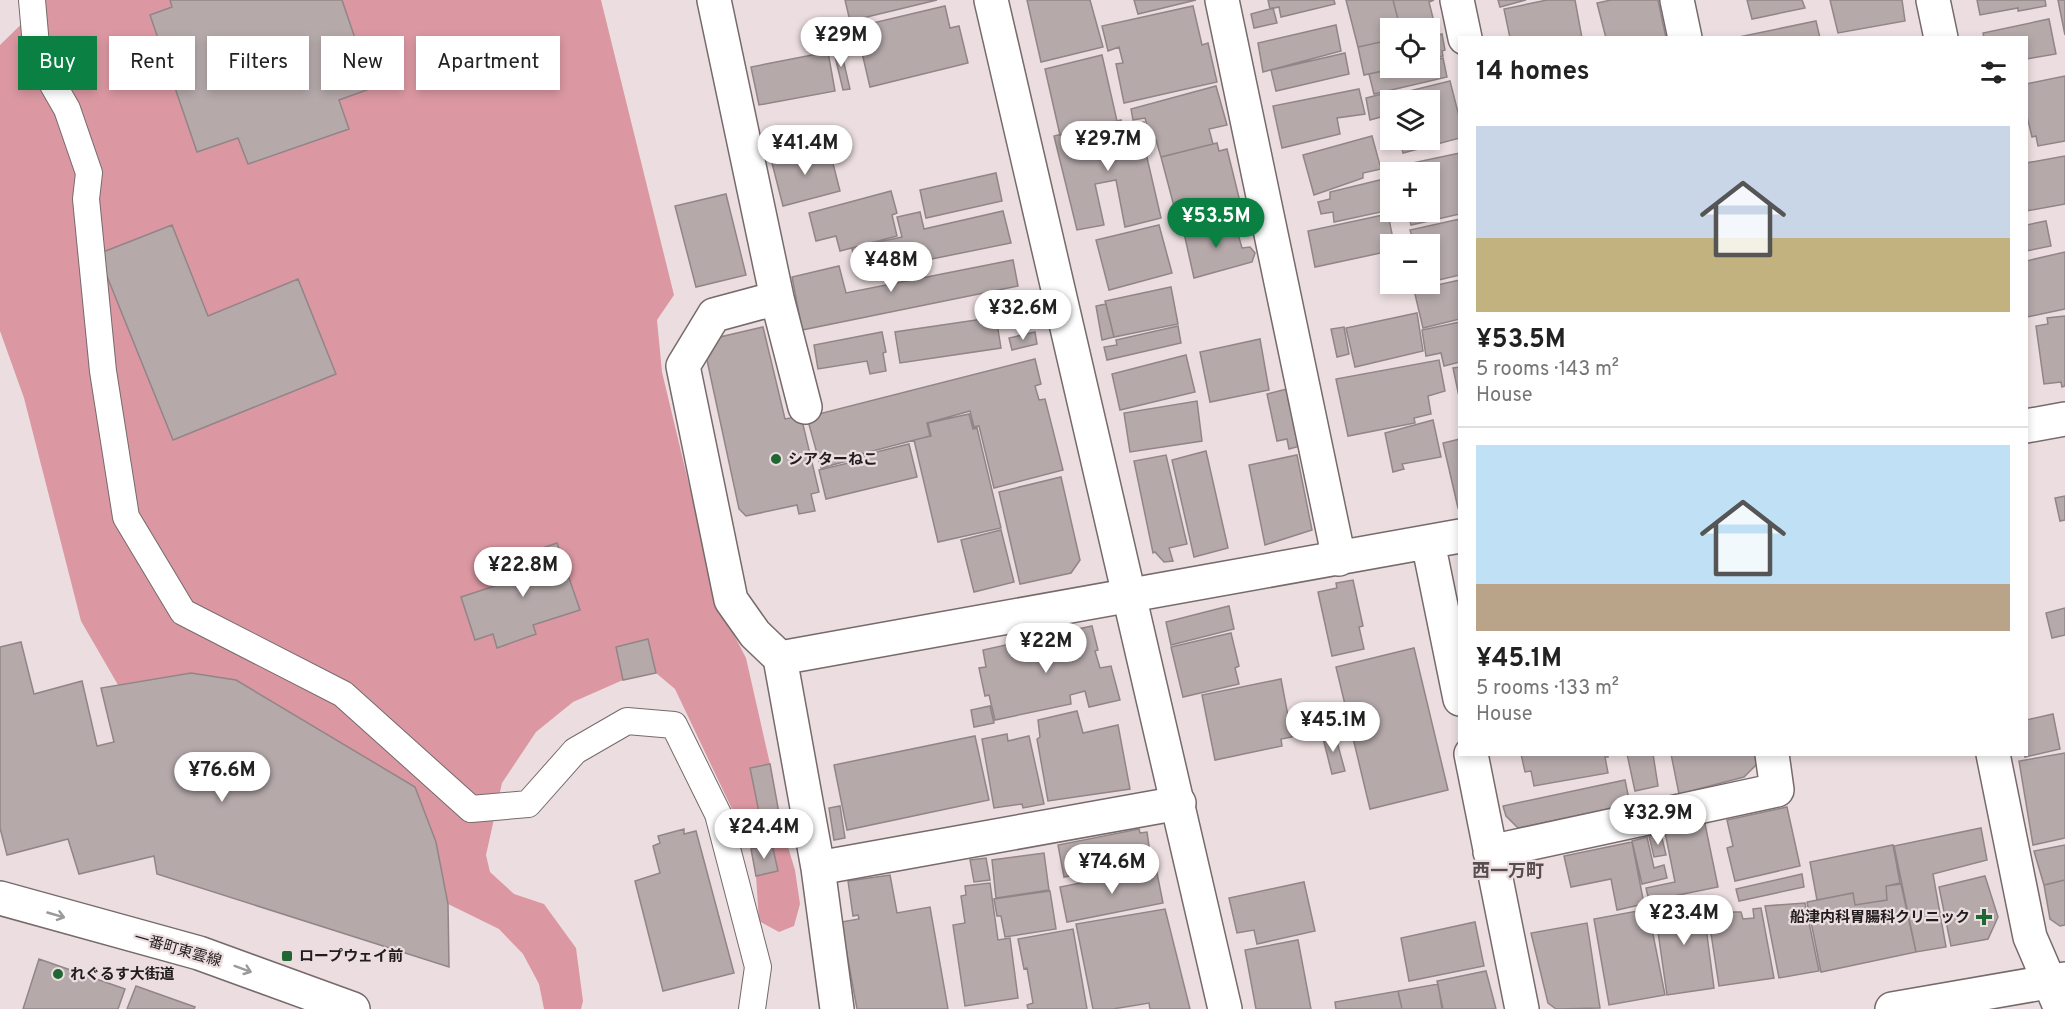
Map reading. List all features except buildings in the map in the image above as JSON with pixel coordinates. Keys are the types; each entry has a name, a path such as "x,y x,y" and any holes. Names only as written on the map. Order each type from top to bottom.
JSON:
{"street":[{"path":"714,0 777,298 805,407"},
{"path":"991,0 1225,1009"},
{"path":"1222,0 1340,559"},
{"path":"1457,0 1465,36"},
{"path":"1677,0 1685,36"},
{"path":"1933,0 1941,36"},
{"path":"777,298 714,315 683,366 731,600 755,634 780,658 818,868 837,1009"},
{"path":"2028,426 2065,419"},
{"path":"780,658 1458,536"},
{"path":"1428,542 1458,689"},
{"path":"1471,756 1522,1009"},
{"path":"1490,852 1777,790 1772,756"},
{"path":"1892,1009 2058,990 2030,937 1993,756"},
{"path":"818,868 1179,803"},
{"name":"一番町東雲線","path":"0,898 199,953 353,1009"}],"lane":[{"path":"32,0 37,57 67,109 89,173 86,199 103,371 126,517 183,612 344,694 471,809 528,804 575,751 627,721 674,725 718,814 758,967 752,1009"}],"shaded area":[{"path":"46,0 601,0 674,295 657,320 662,372 717,602 746,658 770,764 750,768 762,827 781,824 795,870 800,904 794,926 779,932 759,921 756,876 751,849 675,689 656,673 623,680 573,702 536,732 502,783 486,855 490,872 514,894 544,904 576,948 583,1001 581,1009 544,1009 539,984 523,954 499,929 448,904 436,842 415,787 236,680 190,673 118,685 81,621 24,398 0,331 0,45"}],"place":[{"name":"シアターねこ","path":"776,459"},
{"name":"船津内科胃腸科クリニック","path":"1984,917"},
{"name":"ロープウェイ前","path":"287,956"},
{"name":"れぐるす大街道","path":"58,974"}],"district":[{"name":"西一万町","path":"1508,871"}]}
